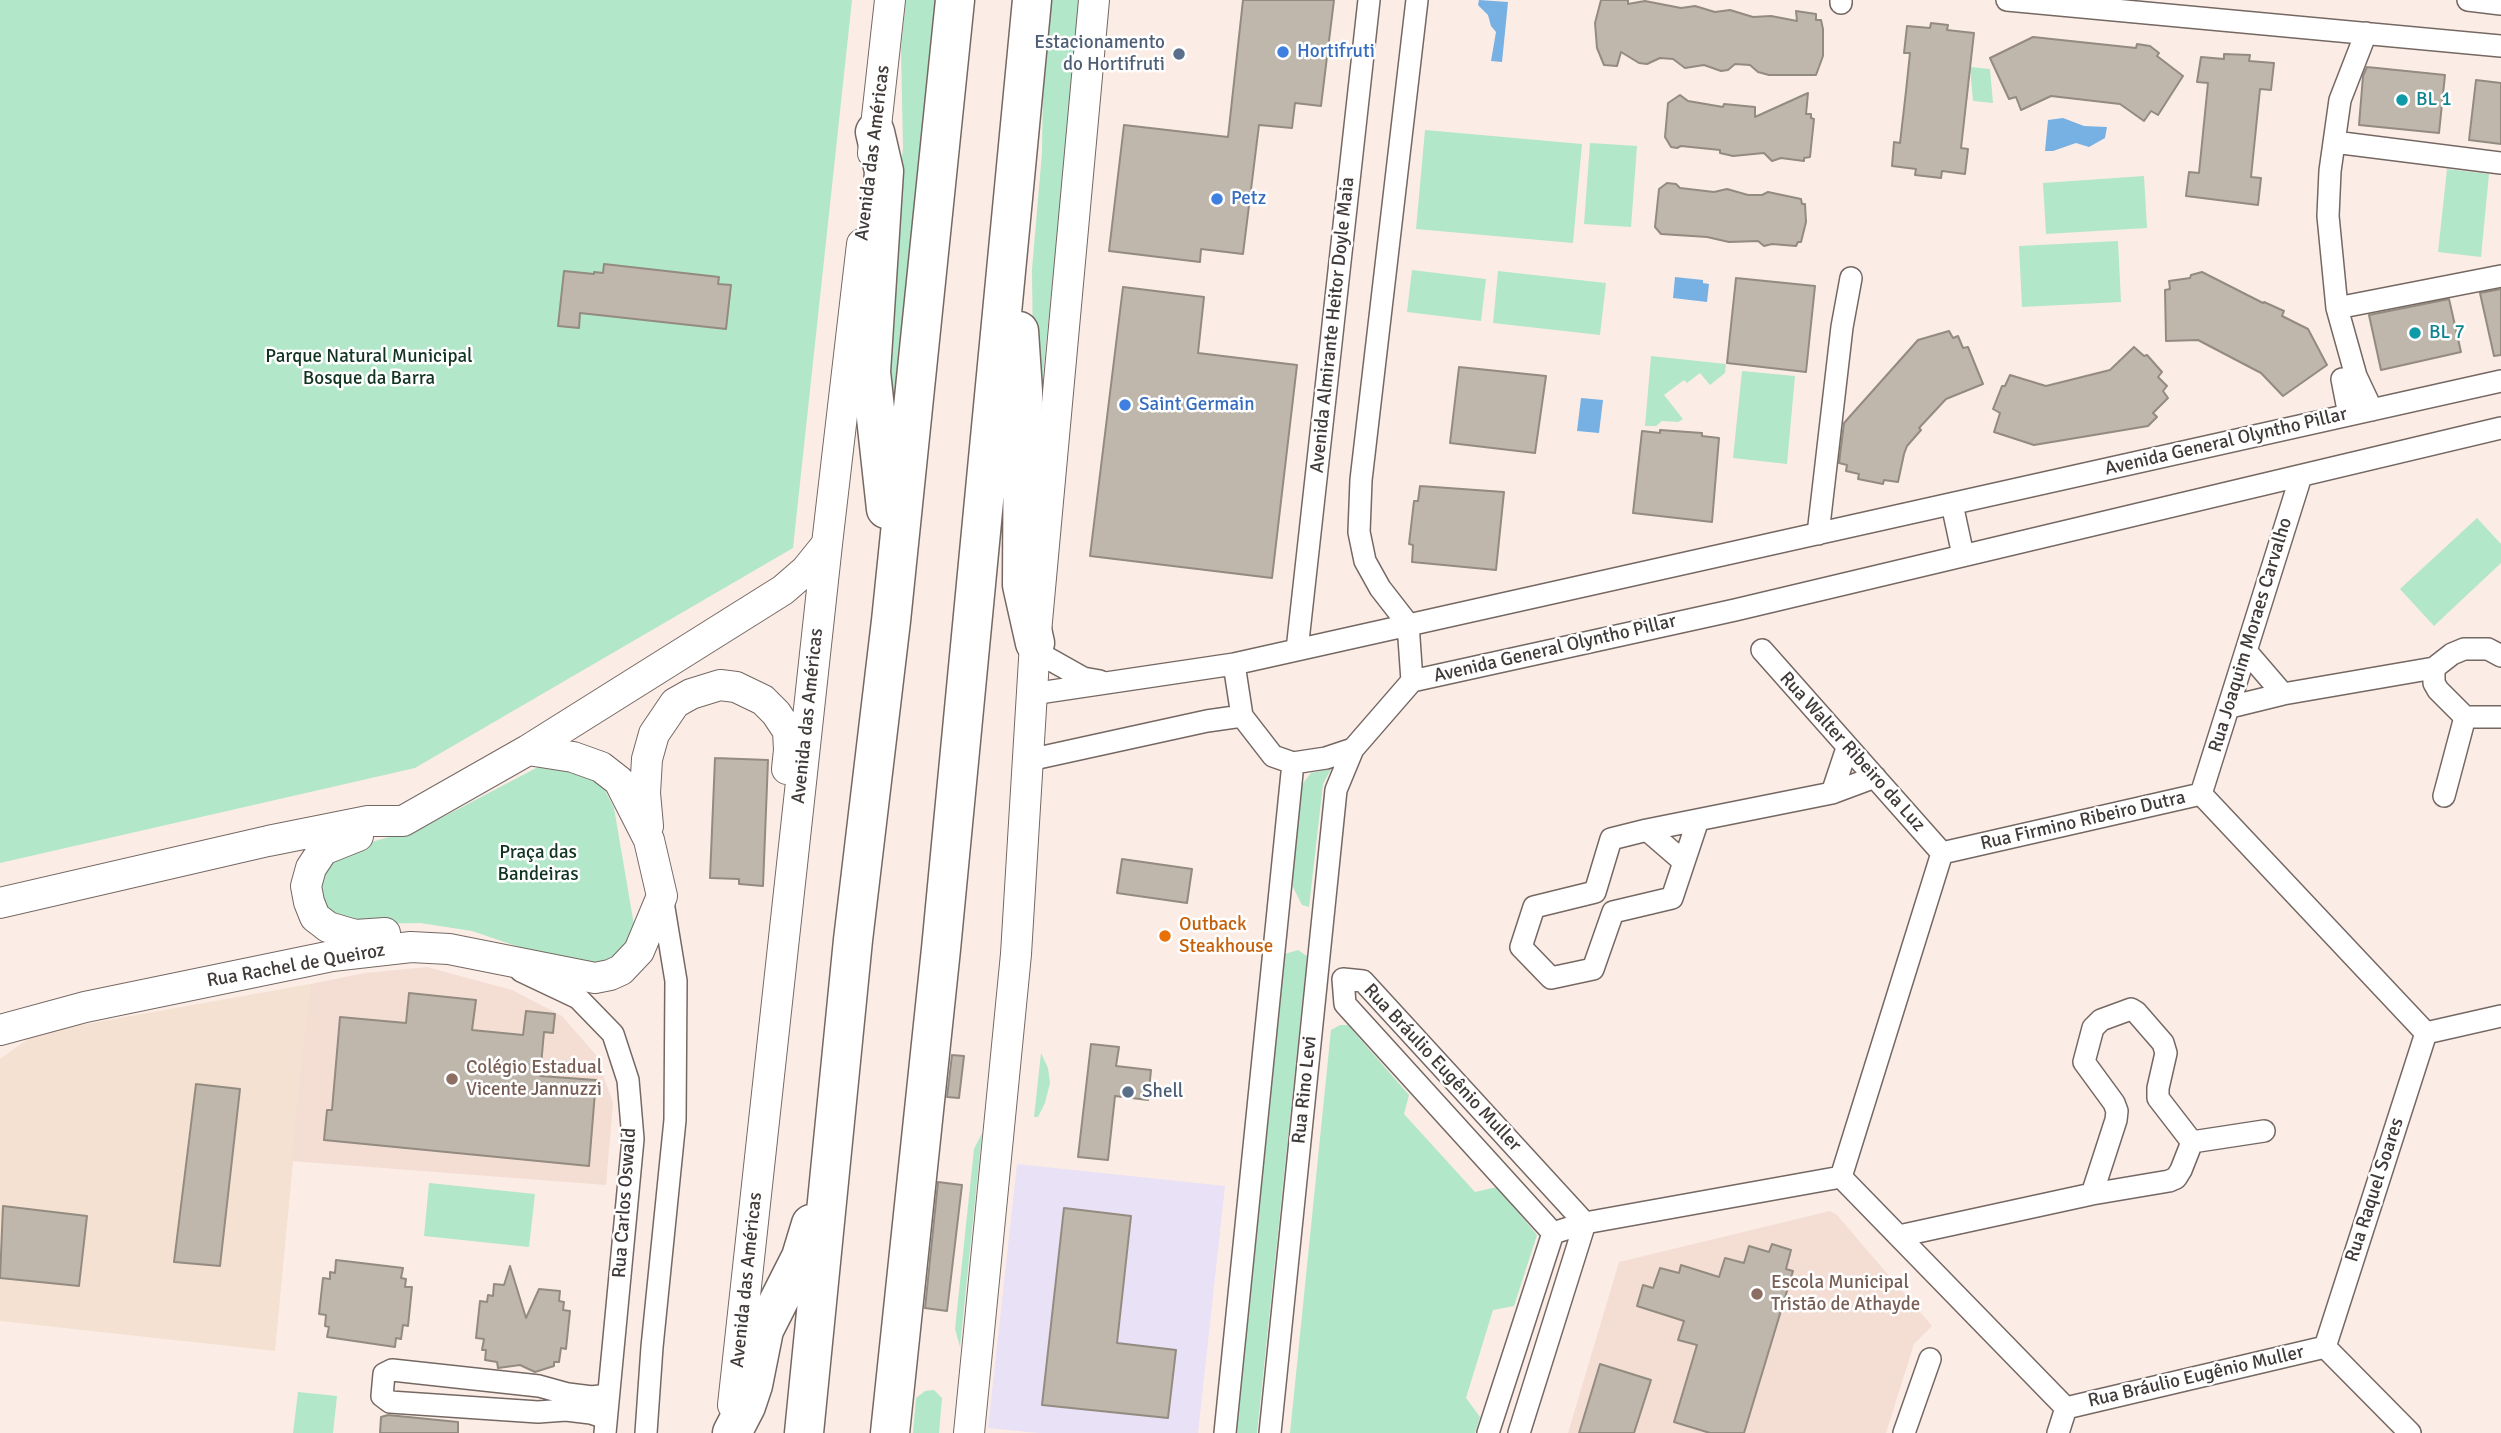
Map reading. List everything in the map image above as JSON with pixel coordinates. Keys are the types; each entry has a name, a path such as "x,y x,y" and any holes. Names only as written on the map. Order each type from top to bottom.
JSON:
{"highway":[{"path":"804,1433 853,940 891,621 955,0"},
{"path":"890,1433 939,967 1032,0"},
{"path":"1023,94 1029,111 1016,264 1023,391 1021,585 1035,647"},
{"path":"875,132 884,171 871,372 886,503 891,621"},
{"path":"731,1433 746,1406 753,1385 764,1330 807,1242 818,1191 833,1145"}],"main road":[{"name":"Avenida das Américas","path":"731,1433 827,544 890,0"},
{"path":"969,1433 1016,954 1035,647 1094,0"},
{"path":"0,903 268,841 368,821 403,821 528,750 783,590 806,570 827,544"},
{"path":"662,896 649,840 645,793 647,759 654,734 675,703 691,694 720,685 736,687 763,700 788,731 786,779 799,809"},
{"path":"528,750 573,757 601,767 619,780 649,840"},
{"path":"368,821 359,836 323,850 311,868 306,886 309,902 315,917 328,927 355,935 387,933 411,947"},
{"name":"Rua Rachel de Queiroz","path":"2,1031 85,1007 331,956 411,947 449,950 595,978 610,975 632,961 639,951 662,896"}],"street":[{"name":"Avenida Almirante Heitor Doyle Maia","path":"1297,649 1369,0"},
{"path":"1412,681 1408,624 1380,588 1365,561 1359,532 1361,480 1417,0"},
{"path":"2007,0 2501,46"},
{"path":"2468,0 2501,4"},
{"path":"2366,33 2340,100 2328,216 2337,308 2356,376 2372,410"},
{"path":"2334,142 2501,163"},
{"path":"2337,308 2501,276"},
{"path":"1818,534 1842,327 1851,278"},
{"path":"2342,379 2349,415"},
{"name":"Avenida General Olyntho Pillar","path":"1032,694 1234,664 2501,381"},
{"name":"Avenida General Olyntho Pillar","path":"1353,749 1412,681 1735,610 2501,428"},
{"name":"Rua Joaquim Moraes Carvalho","path":"2201,794 2301,476"},
{"path":"1952,504 1963,555"},
{"name":"Avenida General Olyntho Pillar","path":"1035,647 1083,678 1109,682"},
{"path":"2230,707 2283,694 2434,668 2452,653 2464,649 2488,649 2501,656"},
{"name":"Rua Walter Ribeiro da Luz","path":"1762,650 1942,853"},
{"path":"2246,651 2283,694"},
{"path":"1234,664 1242,716 1273,757 1293,763 1326,758 1353,749"},
{"path":"2434,668 2434,683 2438,690 2465,717 2501,717"},
{"path":"1029,760 1242,716"},
{"path":"2444,796 2465,717"},
{"path":"1832,793 1847,748"},
{"name":"Rua Rino Levi","path":"1270,1433 1336,790 1353,749"},
{"path":"1225,1433 1293,763"},
{"path":"1698,820 1672,898 1613,912 1593,969 1552,978 1521,947 1534,907 1595,892 1611,839 1647,830 1832,793 1875,777"},
{"name":"Rua Firmino Ribeiro Dutra","path":"1942,853 2201,794 2426,1033"},
{"path":"1647,830 1684,862"},
{"path":"1488,1433 1553,1233 1585,1223 1841,1177 1942,853"},
{"name":"Rua Carlos Oswald","path":"646,1433 653,1333 675,1120 676,981 662,896"},
{"name":"Rua Carlos Oswald","path":"494,958 578,998 613,1034 628,1080 633,1139 606,1425"},
{"name":"Rua Bráulio Eugênio Muller","path":"1553,1233 1345,1004 1343,979 1363,981 1585,1223"},
{"path":"2092,1194 2117,1111 2084,1062 2094,1028 2101,1020 2131,1009 2164,1043 2166,1053 2158,1098 2192,1142"},
{"path":"2426,1033 2501,1016"},
{"name":"Rua Raquel Soares","path":"2325,1347 2426,1033"},
{"path":"2192,1142 2264,1131"},
{"path":"1899,1236 2092,1194 2169,1181 2176,1178 2192,1142"},
{"name":"Rua Bráulio Eugênio Muller","path":"1841,1177 2066,1408 2325,1347 2410,1433"},
{"path":"1519,1433 1585,1223"},
{"path":"1904,1433 1930,1359"},
{"path":"606,1425 591,1413 390,1402 382,1396 384,1374 392,1370 539,1386 592,1397 608,1395"},
{"path":"2058,1433 2066,1408"}],"shaded area":[{"name":"Colégio Estadual Vicente Jannuzzi","path":"427,967 512,990 562,1016 596,1055 613,1103 606,1185 291,1161 310,984 365,973"},
{"path":"310,984 275,1351 0,1321 0,1059 36,1033"},
{"path":"1017,1164 1225,1186 1198,1433 1039,1433 988,1428"},
{"name":"Escola Municipal Tristão de Athayde","path":"1830,1211 1837,1215 1932,1326 1914,1344 1886,1433 1568,1433 1619,1262"}],"green space":[{"name":"Parque Natural Municipal Bosque da Barra","path":"0,0 852,0 793,548 415,768 0,863"},
{"path":"906,0 944,0 896,460 881,347 903,148 901,48"},
{"path":"1044,0 1081,0 1037,434 1032,269 1042,153"},
{"path":"1970,67 1990,69 1993,103 1973,101"},
{"path":"1425,130 1582,144 1573,243 1416,229"},
{"path":"1590,143 1637,146 1631,227 1584,224"},
{"path":"2447,169 2489,174 2481,257 2438,252"},
{"path":"2144,176 2147,228 2046,234 2043,183"},
{"path":"2118,241 2121,302 2022,307 2019,246"},
{"path":"1412,270 1486,279 1481,321 1407,312"},
{"path":"1498,271 1606,283 1600,335 1493,323"},
{"path":"1651,356 1726,364 1725,373 1710,385 1700,373 1687,383 1684,380 1664,395 1683,419 1645,426"},
{"path":"1742,371 1795,376 1787,464 1733,458"},
{"path":"2477,518 2501,544 2501,563 2434,626 2400,589"},
{"name":"Praça das Bandeiras","path":"540,766 591,776 604,788 614,808 634,925 623,952 610,964 584,969 472,931 420,923 361,924 343,921 327,909 321,890 323,874 329,863 347,849 424,827"},
{"path":"1331,769 1323,784 1309,907 1302,905 1291,883 1300,787 1311,773"},
{"path":"1298,950 1307,956 1257,1433 1236,1433 1285,954"},
{"path":"1340,1025 1348,1025 1409,1095 1404,1114 1475,1192 1497,1187 1537,1235 1514,1306 1493,1310 1466,1398 1480,1417 1475,1433 1290,1433 1331,1030"},
{"path":"1041,1053 1048,1068 1050,1083 1045,1103 1038,1117 1034,1117"},
{"path":"982,1133 960,1347 955,1329 974,1149"},
{"path":"429,1183 535,1194 529,1247 424,1236"},
{"path":"934,1390 942,1398 939,1433 913,1433 916,1398 925,1391"},
{"path":"298,1392 337,1396 333,1433 293,1433"}],"water":[{"path":"1479,0 1508,2 1502,62 1491,61 1496,32 1488,15 1478,5"},
{"path":"2063,118 2084,126 2107,127 2105,138 2089,147 2076,143 2045,151 2048,120"},
{"path":"1675,277 1703,280 1703,283 1709,284 1707,302 1673,298"},
{"path":"1581,398 1603,400 1599,433 1577,431"}],"building":[{"path":"1243,0 1334,0 1321,106 1295,103 1292,128 1259,125 1243,254 1201,249 1200,262 1109,251 1124,125 1228,137"},
{"path":"1601,0 1628,0 1628,4 1645,1 1681,8 1695,6 1715,12 1730,10 1753,17 1771,16 1797,21 1796,11 1816,14 1816,20 1821,20 1823,29 1823,56 1816,75 1769,75 1758,72 1750,65 1735,64 1728,70 1721,71 1704,65 1685,68 1673,59 1660,58 1647,64 1639,63 1621,52 1617,66 1604,65 1597,48 1595,23"},
{"path":"1931,23 1948,25 1947,30 1974,33 1961,148 1968,149 1965,174 1942,171 1941,178 1915,175 1916,169 1892,166 1894,142 1900,143 1906,91 1910,53 1904,53 1907,26 1930,28"},
{"path":"2033,37 2136,48 2137,44 2150,46 2159,53 2157,56 2183,76 2158,115 2151,111 2144,121 2120,104 2051,96 2021,110 2016,97 2009,99 1990,58"},
{"path":"2224,54 2250,55 2249,61 2274,63 2271,90 2260,89 2251,177 2261,178 2258,205 2186,196 2189,172 2199,173 2208,83 2197,82 2201,57 2224,59"},
{"name":"BL 1","path":"2367,67 2445,75 2439,133 2359,125 2363,76"},
{"path":"2476,80 2501,83 2501,144 2469,140"},
{"path":"1808,93 1806,114 1811,114 1814,119 1810,157 1804,158 1804,161 1781,158 1772,161 1764,153 1733,156 1720,153 1720,150 1671,147 1665,137 1668,103 1680,95 1688,101 1723,107 1724,104 1755,107 1755,117"},
{"path":"1667,183 1676,184 1680,188 1714,192 1727,189 1748,195 1768,192 1801,199 1802,204 1805,204 1806,222 1801,242 1796,246 1764,246 1758,241 1729,242 1707,237 1661,234 1655,227 1659,189"},
{"path":"604,264 719,277 718,284 731,285 726,329 580,313 579,328 558,326 564,271 603,273"},
{"path":"2202,272 2284,311 2282,316 2308,329 2327,365 2283,396 2261,373 2198,340 2166,341 2165,290 2170,289 2169,281 2190,278 2191,275"},
{"path":"1736,278 1815,286 1806,372 1727,363"},
{"path":"1123,287 1204,297 1198,353 1297,365 1272,578 1090,556"},
{"path":"2501,289 2501,355 2494,356 2480,293"},
{"name":"BL 7","path":"2449,299 2461,352 2381,370 2369,315"},
{"path":"1949,331 1953,338 1958,336 1963,348 1968,347 1983,384 1946,399 1919,428 1921,430 1907,446 1898,482 1884,480 1883,484 1858,479 1859,474 1846,471 1847,465 1839,463 1844,423 1918,340"},
{"path":"2134,347 2144,356 2147,355 2162,372 2158,377 2167,386 2163,391 2168,398 2153,413 2157,417 2148,426 2034,445 1994,432 2000,413 1993,409 2002,386 2005,386 2010,375 2046,386 2110,370"},
{"path":"1459,367 1546,376 1535,453 1450,443"},
{"path":"1660,430 1702,433 1702,436 1719,438 1712,522 1633,513 1642,431 1660,433"},
{"path":"1420,486 1504,492 1496,570 1412,562 1413,545 1409,544 1414,501 1418,501"},
{"path":"715,758 768,760 763,886 739,884 739,879 710,878"},
{"path":"1122,859 1192,869 1187,903 1117,893"},
{"path":"409,993 476,1000 472,1030 523,1035 526,1011 555,1014 553,1033 544,1032 540,1076 596,1080 589,1166 324,1140 327,1110 332,1110 340,1017 406,1023"},
{"path":"1091,1044 1119,1047 1116,1066 1151,1070 1148,1100 1115,1096 1108,1160 1078,1157"},
{"path":"952,1055 964,1056 959,1098 947,1097"},
{"path":"196,1084 240,1089 220,1266 174,1262"},
{"path":"938,1182 962,1185 947,1311 925,1308"},
{"path":"3,1206 87,1216 79,1286 0,1278"},
{"path":"1064,1208 1131,1216 1117,1343 1176,1350 1168,1418 1042,1405"},
{"path":"1772,1244 1791,1250 1786,1269 1793,1271 1744,1433 1710,1433 1674,1422 1697,1345 1678,1340 1684,1321 1637,1306 1643,1285 1653,1288 1660,1268 1679,1273 1681,1265 1719,1277 1725,1258 1744,1263 1749,1246 1769,1252"},
{"path":"336,1260 403,1268 401,1278 406,1279 405,1287 412,1287 408,1326 403,1325 401,1339 396,1338 395,1347 327,1337 329,1327 325,1326 326,1315 319,1314 323,1278 330,1279 330,1272 335,1273"},
{"path":"510,1266 526,1318 539,1289 560,1291 559,1301 564,1302 563,1310 570,1311 566,1349 561,1348 559,1362 554,1362 554,1366 535,1372 520,1365 498,1368 497,1362 485,1360 486,1350 482,1350 484,1339 476,1338 480,1301 487,1302 488,1295 493,1296 494,1284 504,1285"},
{"path":"1600,1364 1651,1380 1634,1433 1579,1433"},
{"path":"388,1415 458,1422 458,1433 380,1433 381,1417"}],"place":[{"name":"Hortifruti","path":"1283,52"},
{"name":"Estacionamento do Hortifruti","path":"1179,54"},
{"name":"BL 1","path":"2402,100"},
{"name":"Petz","path":"1217,199"},
{"name":"BL 7","path":"2415,333"},
{"name":"Saint Germain","path":"1125,405"},
{"name":"Outback Steakhouse","path":"1165,936"},
{"name":"Colégio Estadual Vicente Jannuzzi","path":"452,1079"},
{"name":"Shell","path":"1128,1092"},
{"name":"Escola Municipal Tristão de Athayde","path":"1757,1294"}]}
